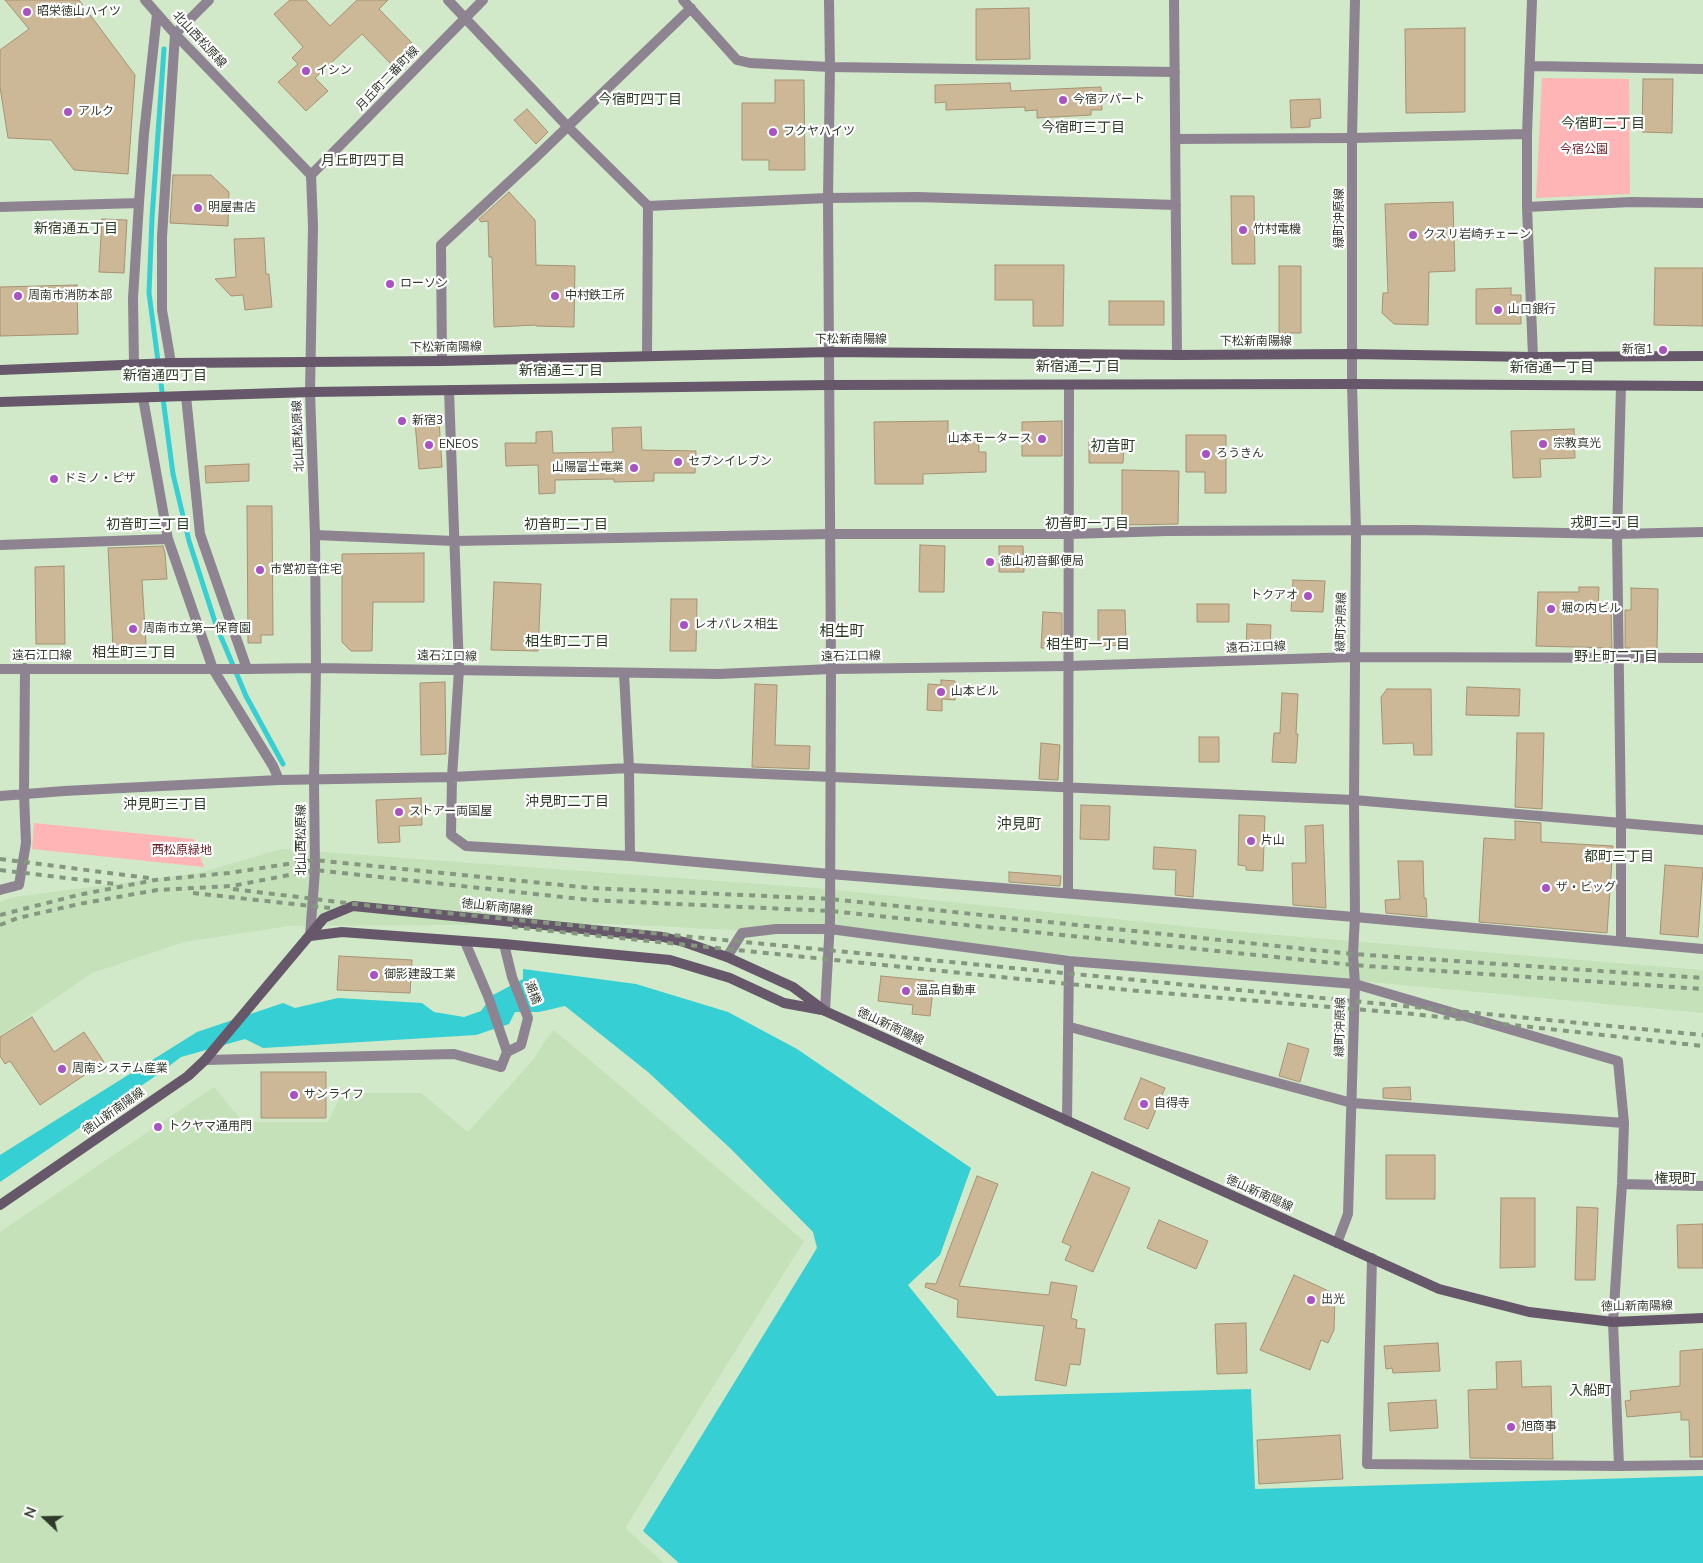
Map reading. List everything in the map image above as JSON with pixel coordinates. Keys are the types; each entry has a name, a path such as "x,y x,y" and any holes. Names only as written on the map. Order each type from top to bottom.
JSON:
{"main road":[{"name":"下松新南陽線","path":"0,370 134,364 442,361 829,352 1177,355 1352,354 1533,357 1703,356"},
{"path":"0,402 310,392 829,385 1352,384 1703,386"},
{"name":"徳山新南陽線","path":"0,1205 188,1076 324,918 352,906 663,937 684,942 727,957 793,987 825,1011 1439,1289 1528,1312 1613,1322 1703,1318"},
{"name":"徳山新南陽線","path":"310,936 342,932 504,944 670,960 730,978 784,1003 825,1011"}],"street":[{"name":"北山西松原線","path":"145,0 174,34 311,175 313,226 310,392 315,535 316,668 315,870 310,936"},
{"path":"168,364 162,310 162,246 174,34 209,0"},
{"path":"448,0 568,127 648,206 647,356"},
{"name":"月丘町二番町線","path":"311,175 483,0"},
{"path":"683,0 737,60 750,63 830,67 1174,72"},
{"path":"825,1011 830,929 829,0"},
{"path":"1174,0 1177,355"},
{"name":"緑町沖原線","path":"1337,1243 1348,1214 1355,984 1353,954 1355,917 1354,657 1356,531 1352,384 1352,138 1355,0"},
{"path":"1532,0 1527,134 1527,207 1533,357"},
{"path":"442,361 441,245 568,127 691,8"},
{"path":"134,364 133,298 138,203 144,134 161,18"},
{"path":"1531,66 1703,69"},
{"path":"1175,139 1352,138 1527,134"},
{"path":"648,206 828,198 917,197 1176,204"},
{"path":"1527,207 1631,202 1703,203"},
{"path":"0,207 138,203"},
{"path":"1068,893 1069,386"},
{"path":"1621,386 1617,534 1621,941"},
{"path":"449,390 459,670 452,777 451,835 466,846 630,856 1355,917 1703,949"},
{"path":"186,396 200,534 246,669"},
{"path":"147,397 168,539 218,669 279,780"},
{"path":"315,535 454,541 830,534 1070,534 1167,531 1415,530 1617,534 1703,532"},
{"path":"0,545 168,539"},
{"name":"遠石江口線","path":"0,668 316,668 719,674 831,669 1068,666 1354,657 1703,658"},
{"path":"0,890 19,885 26,843 24,794 25,668"},
{"path":"624,673 629,768 630,856"},
{"path":"0,796 279,780 314,781 452,777 629,768 1354,800 1703,830"},
{"path":"727,957 742,933 776,929 830,929 1070,961 1355,984 1618,1061 1624,1124 1613,1322 1619,1466"},
{"path":"207,1056 454,1054 501,1067 507,1052 501,1031 465,942"},
{"name":"潮橋","path":"504,944 512,977 528,1018 521,1045 507,1052"},
{"path":"1067,1122 1070,961"},
{"path":"1070,1028 1352,1103 1624,1124"},
{"path":"1622,1184 1703,1186"},
{"path":"1372,1258 1367,1464 1703,1465"}],"shaded area":[{"path":"281,849 816,888 1241,932 1703,970 1703,1013 853,936 612,924 289,926 184,942 92,973 0,1036 0,902 14,897 199,873"},
{"path":"554,1030 804,1241 625,1528 664,1563 0,1563 0,1232 214,1087 243,1122 328,1122 342,1093 421,1093 468,1132 533,1060"}],"green space":[{"name":"今宿公園","path":"1542,78 1629,79 1630,194 1536,198"},
{"name":"西松原緑地","path":"34,823 194,839 204,867 32,849"}],"water":[{"path":"523,969 636,984 728,1012 797,1049 971,1168 940,1255 908,1285 997,1396 1251,1389 1255,1489 1703,1476 1703,1563 679,1563 643,1531 817,1248 813,1232 731,1149 648,1072 565,1006 539,1012 515,1012 509,1024 476,1035 263,1048 245,1039 181,1057 0,1182 0,1155 197,1032 283,1003 295,1008 338,998 422,1003 434,1012 464,1017 481,1011 493,995 523,979"}],"building":[{"name":"アルク","path":"5,0 79,0 135,75 128,174 74,170 51,140 8,138 0,87 0,50 29,29"},
{"path":"290,0 306,0 330,26 357,0 388,0 379,9 412,43 391,64 362,34 315,78 328,91 306,111 278,82 298,64 292,58 303,47 274,14"},
{"path":"1029,8 1030,59 976,60 976,9"},
{"path":"1465,28 1465,112 1406,113 1405,29"},
{"path":"1643,79 1673,79 1672,133 1642,132"},
{"name":"フクヤハイツ","path":"775,80 804,80 805,170 769,170 769,160 742,160 742,103 775,103"},
{"path":"1010,83 1011,91 1101,87 1102,110 1091,110 1091,115 1037,118 1037,110 1025,111 1025,107 946,110 946,102 935,103 935,85"},
{"path":"1320,99 1321,118 1310,119 1310,127 1291,128 1290,100"},
{"path":"527,109 548,132 536,144 514,120"},
{"name":"明屋書店","path":"173,175 211,175 229,192 228,226 170,223"},
{"path":"509,192 535,220 536,265 575,266 574,327 536,325 494,327 492,257 489,257 488,221 481,222 479,219"},
{"name":"竹村電機","path":"1231,196 1254,196 1255,264 1232,264"},
{"path":"1453,202 1455,271 1429,272 1428,325 1394,324 1382,313 1383,293 1388,293 1385,204"},
{"path":"102,219 127,220 124,273 99,272"},
{"path":"264,238 266,274 269,274 272,307 245,310 243,295 231,296 215,279 236,277 234,239"},
{"path":"995,265 1064,265 1063,326 1033,326 1033,300 995,300"},
{"path":"1279,266 1301,266 1301,333 1279,333"},
{"path":"1655,268 1703,268 1703,326 1654,325"},
{"path":"77,285 78,334 0,336 0,287"},
{"name":"山口銀行","path":"1511,288 1511,295 1521,295 1521,324 1476,324 1476,289"},
{"path":"1109,301 1164,301 1164,325 1109,325"},
{"name":"ENEOS","path":"439,420 442,467 419,469 415,422"},
{"path":"948,421 948,436 978,435 979,452 986,452 986,472 923,474 923,484 875,484 874,422"},
{"name":"山本モータース","path":"1062,421 1062,456 1022,456 1022,422"},
{"path":"641,427 642,450 696,451 695,473 654,473 654,481 614,482 614,479 555,480 555,493 539,494 538,465 506,466 505,443 536,443 536,432 552,431 553,453 613,452 612,428"},
{"name":"宗教真光","path":"1574,429 1575,458 1540,459 1541,477 1513,478 1511,431"},
{"name":"ろうきん","path":"1186,435 1226,435 1226,493 1205,493 1205,472 1186,472"},
{"path":"1089,442 1124,443 1123,463 1089,463"},
{"path":"249,464 249,481 206,483 205,466"},
{"path":"1122,470 1179,471 1178,524 1122,525"},
{"name":"市営初音住宅","path":"247,506 272,506 273,635 261,635 261,643 248,643"},
{"path":"920,545 945,546 944,592 919,592"},
{"path":"163,546 167,579 142,580 146,645 113,647 108,548"},
{"path":"999,546 1023,546 1024,572 999,572"},
{"path":"424,553 424,602 373,602 372,651 351,651 342,642 342,554"},
{"path":"64,566 65,644 36,644 35,567"},
{"name":"トクアオ","path":"1293,580 1325,581 1323,612 1291,611"},
{"path":"494,582 541,584 538,651 491,650"},
{"path":"1579,587 1599,587 1598,609 1611,609 1612,648 1536,646 1538,592 1579,592"},
{"path":"1631,588 1658,589 1657,651 1630,651 1630,648 1625,648 1625,610 1631,610"},
{"name":"レオパレス相生","path":"671,599 697,599 696,651 670,651"},
{"path":"1197,604 1229,604 1229,622 1197,622"},
{"path":"1098,610 1125,610 1126,645 1098,646"},
{"path":"1043,612 1062,613 1062,648 1041,648"},
{"path":"1247,624 1271,625 1270,649 1246,648"},
{"name":"山本ビル","path":"941,680 955,681 955,700 942,699 942,711 927,710 928,684 941,685"},
{"path":"445,682 446,754 421,755 420,683"},
{"path":"755,684 777,685 775,745 810,746 809,769 752,767"},
{"path":"1467,687 1520,689 1519,716 1466,715"},
{"path":"1387,689 1431,689 1432,755 1414,755 1413,743 1383,744 1381,697"},
{"path":"1282,693 1298,694 1296,763 1272,762 1274,733 1280,733"},
{"path":"1517,733 1544,733 1542,809 1515,807"},
{"path":"1199,737 1219,737 1219,762 1199,762"},
{"path":"1041,743 1060,745 1058,780 1039,779"},
{"name":"ストアー両国屋","path":"421,798 422,825 399,826 400,842 378,843 376,800"},
{"path":"1081,805 1110,806 1109,840 1080,839"},
{"name":"片山","path":"1239,815 1265,816 1263,871 1246,870 1246,866 1238,865"},
{"name":"ザ・ビッグ","path":"1515,821 1541,823 1541,842 1613,846 1607,933 1479,922 1484,838 1515,840"},
{"path":"1323,825 1326,908 1293,905 1292,863 1306,863 1305,826"},
{"path":"1154,847 1196,850 1193,897 1175,895 1176,870 1153,869"},
{"path":"1398,861 1423,861 1424,898 1426,898 1427,917 1386,913 1385,900 1400,899"},
{"path":"1665,865 1703,868 1698,937 1660,934"},
{"path":"1009,872 1061,876 1060,886 1009,882"},
{"name":"御影建設工業","path":"339,956 412,960 410,993 337,990"},
{"name":"温品自動車","path":"881,976 934,981 930,1016 912,1014 913,1005 878,1001"},
{"name":"周南システム産業","path":"32,1017 54,1052 84,1032 104,1062 40,1105 10,1061 5,1064 0,1056 0,1037"},
{"path":"1288,1043 1309,1049 1300,1082 1279,1076"},
{"name":"サンライフ","path":"261,1072 326,1072 326,1118 261,1118"},
{"name":"自得寺","path":"1141,1078 1165,1088 1148,1129 1124,1119"},
{"path":"1410,1087 1411,1100 1383,1098 1383,1088"},
{"path":"1386,1155 1435,1155 1435,1199 1386,1199"},
{"path":"1092,1172 1130,1188 1093,1272 1065,1260 1071,1246 1062,1242"},
{"path":"977,1176 998,1184 959,1286 1049,1295 1051,1282 1077,1286 1071,1318 1077,1320 1076,1328 1085,1329 1080,1365 1070,1364 1066,1386 1035,1380 1044,1326 957,1317 958,1300 925,1287 926,1283 936,1284"},
{"path":"1501,1198 1535,1198 1535,1267 1500,1268"},
{"path":"1577,1207 1598,1208 1595,1280 1575,1280"},
{"path":"1159,1220 1208,1241 1196,1269 1147,1248"},
{"path":"1703,1224 1703,1268 1678,1268 1677,1225"},
{"path":"1294,1275 1335,1294 1334,1330 1328,1343 1321,1340 1310,1370 1260,1350"},
{"path":"1246,1323 1247,1373 1217,1374 1215,1324"},
{"path":"1438,1343 1440,1371 1393,1373 1392,1368 1386,1369 1384,1346"},
{"path":"1703,1349 1703,1457 1690,1457 1689,1420 1681,1420 1681,1412 1627,1417 1625,1401 1631,1400 1630,1391 1680,1386 1680,1351"},
{"name":"旭商事","path":"1521,1361 1522,1387 1551,1386 1553,1459 1470,1458 1468,1390 1497,1389 1496,1362"},
{"path":"1436,1400 1438,1428 1390,1431 1388,1403"},
{"path":"1340,1435 1343,1479 1259,1484 1257,1440"}],"waterway":[{"path":"164,49 152,218 149,293 173,474 189,541 216,625 246,696 283,764"}],"railway":[{"path":"0,859 149,878"},
{"path":"0,915 78,895 155,880 229,873 314,860 591,888 830,899 1353,954 1703,978"},
{"path":"0,870 116,884"},
{"path":"0,925 18,918 79,904 157,890 232,886 315,870 590,900 830,911 1353,965 1703,989"},
{"path":"233,889 363,905 1703,1035"},
{"path":"193,893 330,908"},
{"path":"512,927 1128,990 1413,1014 1703,1046"}],"place":[{"name":"昭栄徳山ハイツ","path":"27,12"},
{"name":"イシン","path":"306,71"},
{"name":"今宿アパート","path":"1063,100"},
{"name":"アルク","path":"68,112"},
{"name":"フクヤハイツ","path":"773,132"},
{"name":"明屋書店","path":"198,208"},
{"name":"竹村電機","path":"1243,230"},
{"name":"クスリ岩崎チェーン","path":"1413,235"},
{"name":"ローソン","path":"390,284"},
{"name":"周南市消防本部","path":"18,296"},
{"name":"中村鉄工所","path":"555,296"},
{"name":"山口銀行","path":"1498,310"},
{"name":"新宿1","path":"1663,350"},
{"name":"新宿3","path":"402,421"},
{"name":"山本モータース","path":"1042,439"},
{"name":"宗教真光","path":"1543,444"},
{"name":"ENEOS","path":"429,445"},
{"name":"ろうきん","path":"1206,454"},
{"name":"セブンイレブン","path":"678,462"},
{"name":"山陽富士電業","path":"634,468"},
{"name":"ドミノ・ピザ","path":"54,479"},
{"name":"徳山初音郵便局","path":"990,562"},
{"name":"市営初音住宅","path":"260,570"},
{"name":"トクアオ","path":"1308,596"},
{"name":"堀の内ビル","path":"1551,609"},
{"name":"レオパレス相生","path":"684,625"},
{"name":"周南市立第一保育園","path":"133,629"},
{"name":"山本ビル","path":"941,692"},
{"name":"ストアー両国屋","path":"399,812"},
{"name":"片山","path":"1251,841"},
{"name":"ザ・ビッグ","path":"1546,888"},
{"name":"御影建設工業","path":"374,975"},
{"name":"温品自動車","path":"906,991"},
{"name":"周南システム産業","path":"62,1069"},
{"name":"サンライフ","path":"294,1095"},
{"name":"自得寺","path":"1144,1104"},
{"name":"トクヤマ通用門","path":"158,1127"},
{"name":"出光","path":"1311,1300"},
{"name":"旭商事","path":"1511,1427"}],"district":[{"name":"今宿町四丁目","path":"640,101"},
{"name":"今宿町二丁目","path":"1603,125"},
{"name":"今宿町三丁目","path":"1083,129"},
{"name":"月丘町四丁目","path":"363,162"},
{"name":"新宿通五丁目","path":"76,230"},
{"name":"新宿通二丁目","path":"1078,368"},
{"name":"新宿通一丁目","path":"1552,369"},
{"name":"新宿通三丁目","path":"561,372"},
{"name":"新宿通四丁目","path":"165,377"},
{"name":"初音町","path":"1113,447"},
{"name":"戎町三丁目","path":"1605,524"},
{"name":"初音町一丁目","path":"1087,525"},
{"name":"初音町三丁目","path":"148,526"},
{"name":"初音町二丁目","path":"566,526"},
{"name":"相生町","path":"842,632"},
{"name":"相生町二丁目","path":"567,643"},
{"name":"相生町一丁目","path":"1088,646"},
{"name":"相生町三丁目","path":"134,654"},
{"name":"野上町二丁目","path":"1616,658"},
{"name":"沖見町二丁目","path":"567,803"},
{"name":"沖見町三丁目","path":"165,806"},
{"name":"沖見町","path":"1019,825"},
{"name":"都町三丁目","path":"1619,858"},
{"name":"権現町","path":"1675,1180"},
{"name":"入船町","path":"1590,1392"}]}
